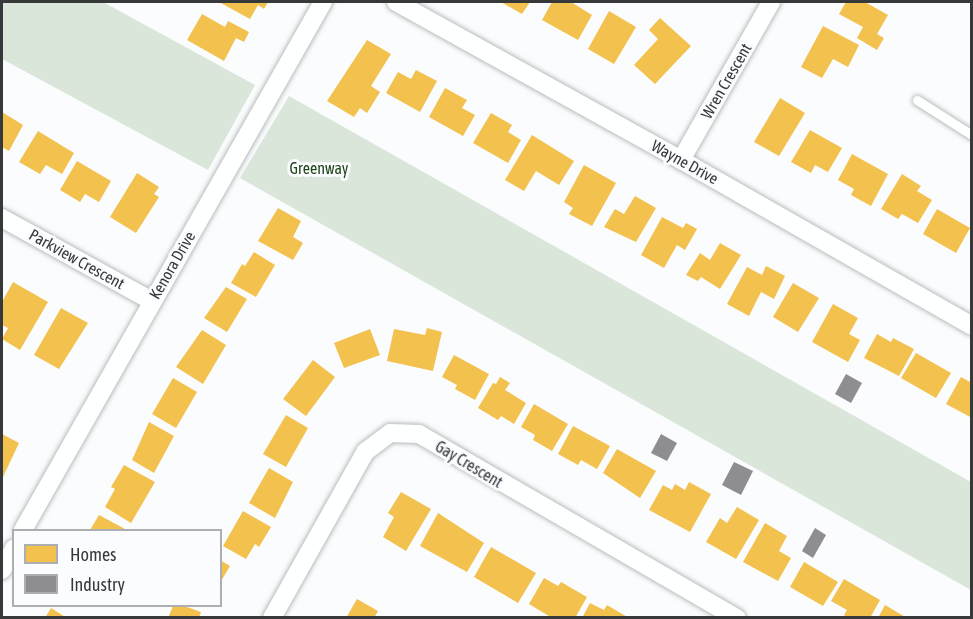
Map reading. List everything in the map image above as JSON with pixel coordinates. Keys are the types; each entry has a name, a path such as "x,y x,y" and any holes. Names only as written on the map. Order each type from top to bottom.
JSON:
{"street":[{"name":"Kenora Drive","path":"24,529 323,2"},
{"name":"Wayne Drive","path":"396,2 681,160 972,326"},
{"name":"Wren Crescent","path":"681,160 771,2"},
{"name":"Parkview Crescent","path":"2,218 152,300"},
{"name":"Gay Crescent","path":"272,618 365,452 390,433 419,434 736,618"},
{"path":"2,570 9,548"}],"lane":[{"path":"917,100 972,135"}],"green space":[{"path":"2,2 103,2 255,85 208,170 2,59"},
{"name":"Greenway","path":"289,96 971,482 971,590 240,178"}],"building: Homes":[{"path":"219,2 268,2 264,9 258,5 250,19"},
{"path":"501,2 530,2 522,14"},
{"path":"552,2 571,2 592,15 578,40 542,20"},
{"path":"846,2 865,2 888,15 877,34 884,38 877,50 857,38 863,27 839,14"},
{"path":"609,11 636,27 614,64 588,49"},
{"path":"202,14 225,27 228,21 249,32 244,42 236,38 224,61 187,40"},
{"path":"660,18 691,46 655,84 634,65 658,39 649,30"},
{"path":"823,26 859,45 848,67 833,59 822,78 801,67"},
{"path":"367,40 391,54 371,86 380,92 367,113 360,108 354,117 327,101"},
{"path":"416,70 437,81 420,112 386,93 398,72 411,79"},
{"path":"445,88 467,100 462,108 475,115 463,136 429,117"},
{"path":"780,98 805,113 779,156 754,142"},
{"path":"2,112 23,125 9,151 2,147"},
{"path":"491,113 512,125 508,132 521,140 508,163 473,143"},
{"path":"810,130 842,148 828,172 815,165 811,173 791,162"},
{"path":"38,131 74,153 62,174 46,165 40,174 19,162"},
{"path":"532,135 574,161 559,185 536,171 524,191 505,180"},
{"path":"852,154 888,174 871,206 851,195 854,189 838,180"},
{"path":"77,161 111,181 99,202 85,194 80,202 60,190"},
{"path":"584,165 616,183 592,226 569,214 573,208 564,202"},
{"path":"137,173 159,187 154,194 159,197 136,233 110,217"},
{"path":"902,174 921,186 917,191 932,200 918,223 902,214 898,219 881,209"},
{"path":"635,196 656,208 636,242 604,227 615,209 624,214"},
{"path":"278,208 301,221 293,237 303,243 293,260 258,241"},
{"path":"937,209 970,228 956,253 923,234"},
{"path":"662,217 683,228 686,223 697,229 685,250 677,245 664,268 641,255"},
{"path":"720,243 741,255 720,289 701,277 698,281 686,275 700,253 710,260"},
{"path":"254,252 275,265 256,297 231,283 242,264 245,266"},
{"path":"766,266 785,276 774,299 761,292 749,316 727,304 747,267 762,275"},
{"path":"13,282 48,302 20,350 2,339 8,328 2,325 2,302"},
{"path":"793,283 819,298 798,332 773,317"},
{"path":"226,287 247,299 227,332 204,318"},
{"path":"833,304 858,318 849,334 860,340 848,362 812,342"},
{"path":"61,308 88,323 59,369 34,355"},
{"path":"427,328 442,332 433,371 387,361 394,329 425,335"},
{"path":"370,329 380,355 344,368 334,343"},
{"path":"202,330 226,345 203,384 176,367"},
{"path":"877,334 891,342 893,338 914,349 899,376 864,358"},
{"path":"916,353 951,373 936,398 901,378"},
{"path":"454,355 489,374 475,400 455,389 457,385 442,377"},
{"path":"313,360 335,377 306,416 283,399"},
{"path":"500,377 510,383 505,390 526,403 514,424 501,416 498,420 478,408 493,383 496,384"},
{"path":"961,377 972,383 972,418 946,404"},
{"path":"173,378 197,392 176,428 152,414"},
{"path":"534,404 568,424 552,451 533,440 535,435 521,427"},
{"path":"286,415 308,428 286,467 263,454"},
{"path":"149,422 174,436 154,473 132,460"},
{"path":"573,426 610,446 597,469 581,460 578,465 558,454"},
{"path":"2,434 19,443 3,477 2,476"},
{"path":"617,449 656,471 640,498 603,473"},
{"path":"124,465 155,482 131,523 105,507 115,489 111,487"},
{"path":"269,468 293,482 275,518 249,503"},
{"path":"689,482 711,494 690,532 649,510 663,485 672,490 675,484 685,490"},
{"path":"401,492 431,509 406,551 383,537 394,517 388,513"},
{"path":"737,507 759,520 736,559 706,542 720,518 727,523"},
{"path":"243,511 271,527 259,547 255,544 246,559 223,546"},
{"path":"438,513 484,543 467,572 420,546"},
{"path":"99,515 125,529 91,529"},
{"path":"765,523 787,536 779,551 791,558 778,581 743,562"},
{"path":"491,547 536,573 518,603 474,577"},
{"path":"222,561 230,566 222,580"},
{"path":"804,562 838,582 823,606 790,587"},
{"path":"544,578 558,586 561,582 587,597 575,618 552,618 529,604"},
{"path":"844,579 880,600 870,618 848,618 844,615 847,610 831,601"},
{"path":"357,599 378,611 374,618 346,618"},
{"path":"590,603 604,610 607,605 629,618 582,618"},
{"path":"885,605 907,618 878,618"},
{"path":"173,607 187,607 201,612 199,618 168,618"},
{"path":"51,608 67,618 45,618"}],"building: Industry":[{"path":"846,374 862,383 851,403 835,394"},
{"path":"661,434 677,443 667,461 651,453"},
{"path":"734,462 753,471 741,495 722,485"},
{"path":"815,528 826,535 813,558 802,551"}]}
